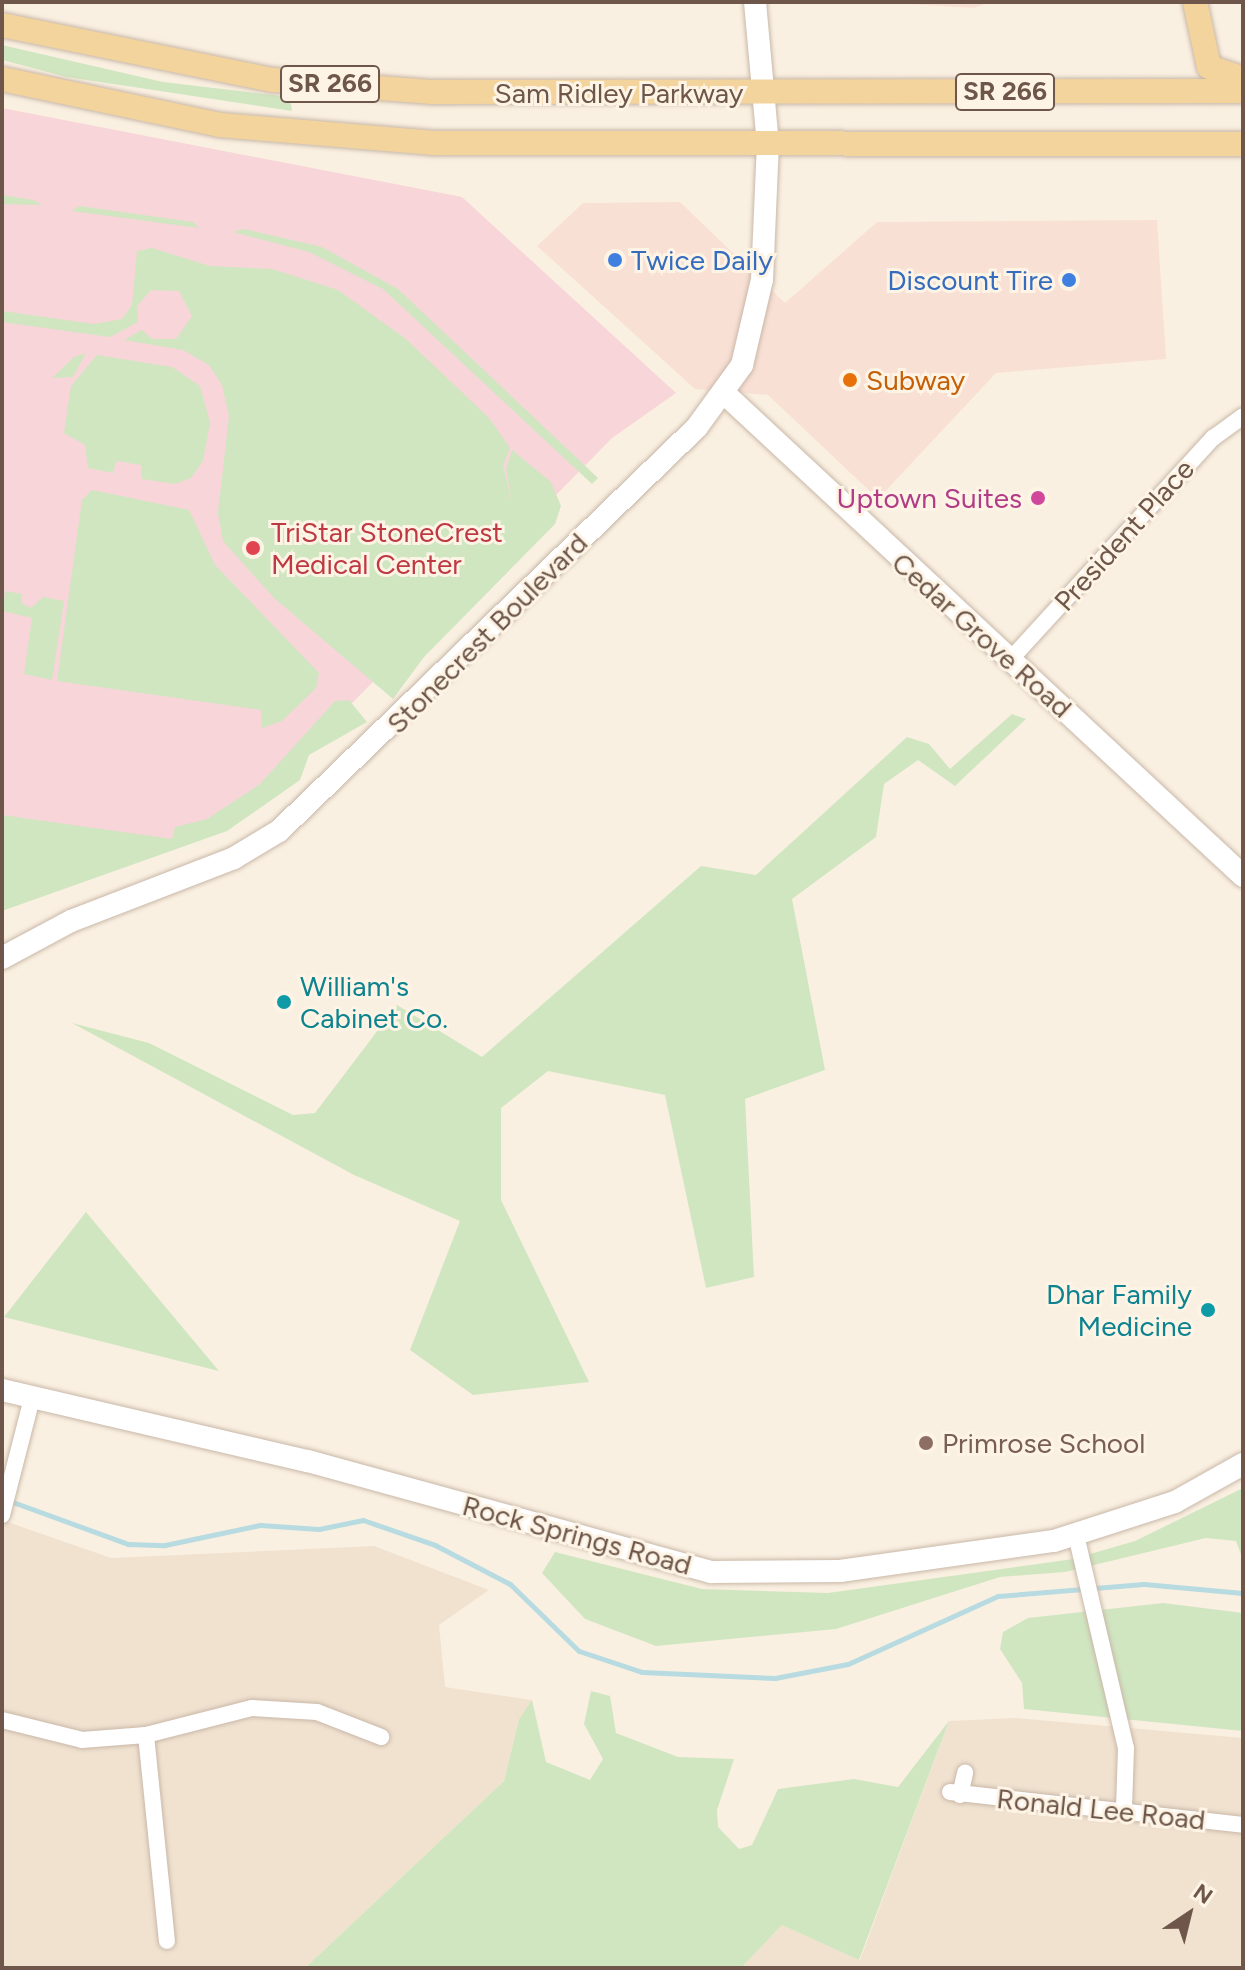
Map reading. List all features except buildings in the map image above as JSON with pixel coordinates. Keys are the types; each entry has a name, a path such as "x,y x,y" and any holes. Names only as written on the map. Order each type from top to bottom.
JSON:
{"main road":[{"path":"1195,2 1209,67 1243,79"},
{"name":"Sam Ridley Parkway","path":"2,25 273,80 431,92 1243,91"},
{"name":"Sam Ridley Parkway","path":"2,79 220,125 373,138 768,145 1243,144"}],"street":[{"name":"Stonecrest Boulevard","path":"2,958 71,921 234,858 279,831 375,745 724,393 750,339 762,280 767,93 755,2"},
{"name":"Cedar Grove Road","path":"724,393 1243,876"},
{"name":"President Place","path":"1010,660 1213,438 1243,416"},
{"name":"Rock Springs Road","path":"2,1390 297,1458 711,1572 861,1569 1076,1535 1175,1502 1243,1464"},
{"path":"2,1515 32,1398"},
{"path":"1076,1535 1126,1748 1124,1808"},
{"path":"2,1720 82,1740 146,1735 252,1708 317,1712 381,1737"},
{"path":"146,1735 167,1941"},
{"name":"Ronald Lee Road","path":"965,1773 955,1793 1124,1808 1243,1825"}],"shaded area":[{"path":"879,2 990,2 974,8"},
{"name":"TriStar StoneCrest Medical Center","path":"2,108 462,197 676,393 612,438 261,796 183,839 2,900"},
{"path":"680,202 785,303 877,222 1157,220 1166,359 996,373 878,499 768,395 695,389 537,246 583,203"},
{"path":"2,1520 111,1558 374,1546 489,1590 439,1625 445,1687 532,1700 519,1719 504,1781 305,1968 2,1968"},
{"path":"1015,1718 1243,1738 1243,1968 741,1968 782,1925 860,1960 949,1721"}],"green space":[{"path":"2,45 163,82 290,97 292,111 67,77 2,60"},
{"path":"2,195 33,200 42,205 2,204"},
{"path":"79,206 193,222 199,228 72,211"},
{"path":"244,229 322,247 398,289 598,478 592,484 383,289 309,252 233,232"},
{"path":"152,248 210,266 272,269 338,290 406,339 489,418 510,448 503,466 512,503 506,469 512,450 551,482 561,506 555,524 424,657 393,699 274,598 223,541 218,513 229,416 222,385 209,365 183,350 124,340 142,330 152,339 176,339 192,316 179,291 151,290 137,306 138,322 110,337 2,322 2,311 94,324 122,319 132,305 137,251"},
{"path":"86,353 73,377 52,378 74,357"},
{"path":"97,355 172,367 200,386 210,423 203,461 191,478 175,484 142,479 141,465 116,461 113,473 88,468 85,445 64,433 71,386"},
{"path":"92,490 189,510 215,565 319,673 316,688 282,721 262,728 261,710 57,681 82,500"},
{"path":"5,591 22,594 21,603 31,608 43,597 64,601 52,680 24,674 32,618 3,611"},
{"path":"349,700 367,722 309,755 300,780 227,831 2,911 2,815 172,839 175,827 207,819 260,784 335,701"},
{"path":"1012,714 1026,719 955,786 918,760 884,784 876,837 792,899 825,1070 745,1099 754,1277 706,1288 665,1095 548,1071 501,1108 501,1200 589,1382 473,1395 410,1350 460,1221 354,1175 72,1023 149,1043 293,1115 315,1113 397,1005 482,1057 701,866 756,875 907,737 929,744 950,769"},
{"path":"86,1212 219,1371 4,1317"},
{"path":"1243,1488 1243,1560 1236,1541 1206,1538 1065,1572 1000,1577 836,1629 656,1646 585,1619 542,1573 555,1552 702,1589 828,1593 1073,1559 1135,1541"},
{"path":"1163,1603 1243,1613 1243,1731 1024,1709 1022,1683 1000,1649 1003,1632 1028,1618"},
{"path":"591,1691 610,1696 616,1733 678,1757 734,1759 717,1810 718,1827 739,1849 752,1845 778,1789 854,1779 898,1787 949,1721 859,1960 782,1925 741,1968 305,1968 504,1781 519,1719 532,1700 546,1762 590,1780 603,1759 584,1724"}],"waterway":[{"path":"10,1501 128,1544 165,1545 260,1525 319,1529 363,1520 435,1545 510,1584 579,1651 642,1672 775,1678 848,1664 998,1596 1144,1584 1243,1593"}],"place":[{"name":"Twice Daily","path":"615,260"},
{"name":"Discount Tire","path":"1069,280"},
{"name":"Subway","path":"850,380"},
{"name":"Uptown Suites","path":"1038,498"},
{"name":"TriStar StoneCrest Medical Center","path":"253,548"},
{"name":"William's Cabinet Co.","path":"284,1002"},
{"name":"Dhar Family Medicine","path":"1208,1310"},
{"name":"Primrose School","path":"926,1443"}]}
